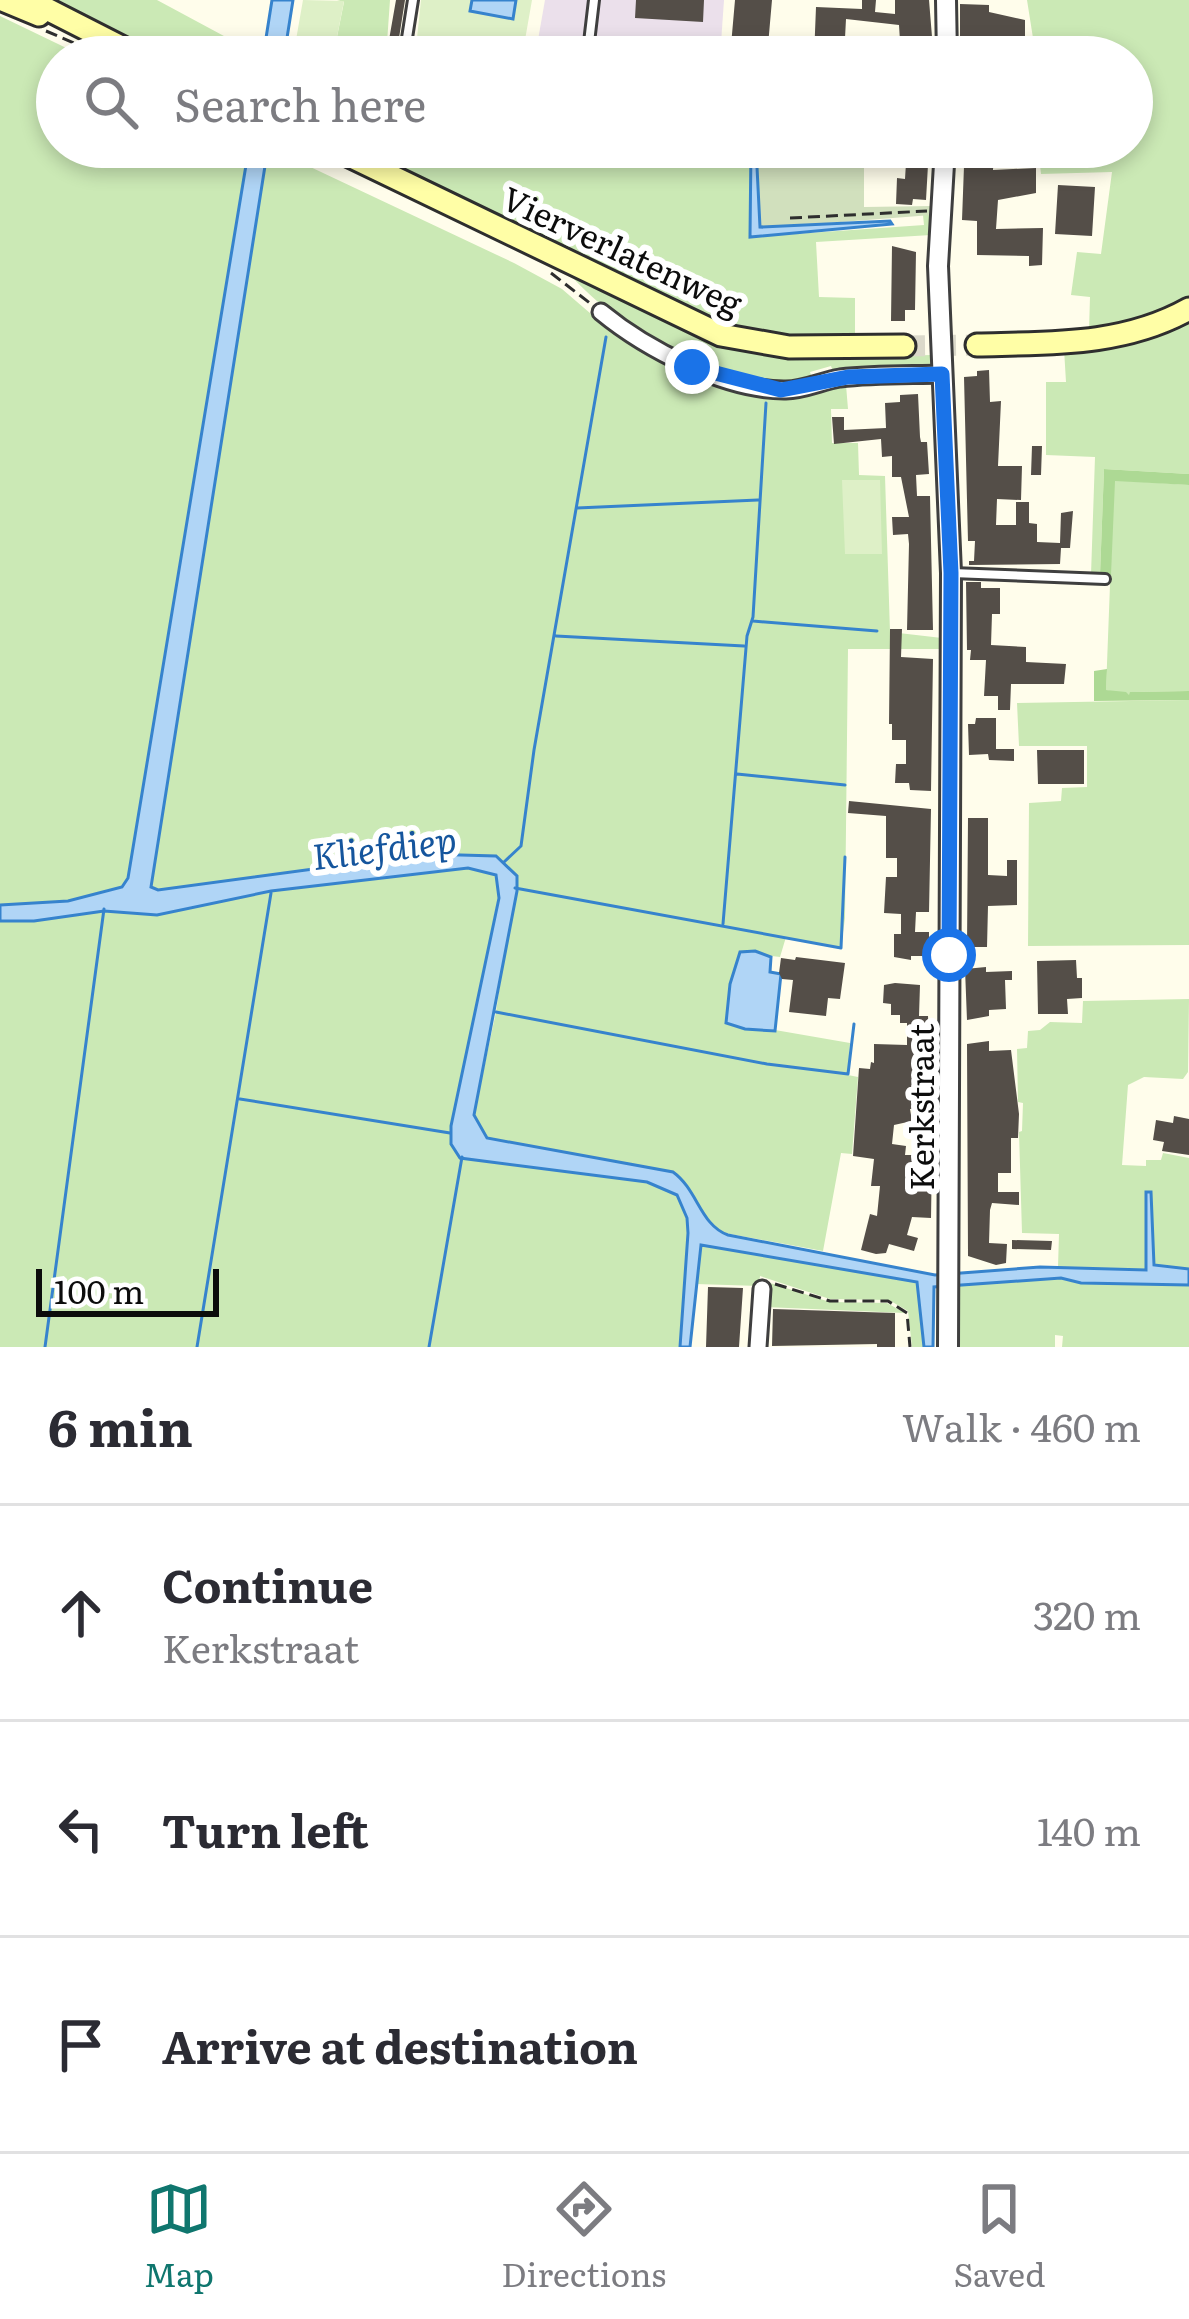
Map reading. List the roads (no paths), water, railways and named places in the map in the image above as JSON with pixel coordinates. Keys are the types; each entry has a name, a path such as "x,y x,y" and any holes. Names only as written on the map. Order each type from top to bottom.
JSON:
{"main road":[{"path":"3,0 74,26"},
{"path":"28,0 96,36"},
{"name":"Vierverlatenweg","path":"375,168 721,335 788,347 904,346"},
{"path":"977,345 1104,339 1154,326 1189,309"}],"street":[{"path":"946,0 947,36"},
{"name":"Kerkstraat","path":"944,168 938,266 951,573 948,1347"},
{"path":"601,312 671,357 768,388 791,390 848,377 942,374"},
{"path":"758,1347 762,1288"}],"lane":[{"path":"407,36 413,0"},
{"path":"589,36 593,0"},
{"path":"951,573 1105,579"}],"water":[{"path":"272,0 293,0 287,36 266,36"},
{"path":"472,0 516,0 513,19 470,11"},
{"path":"246,168 265,168 151,887 158,890 425,854 496,856 517,876 517,891 474,1115 487,1138 673,1172 711,1223 728,1235 935,1275 1040,1267 1146,1270 1146,1192 1151,1192 1154,1265 1189,1269 1189,1285 1081,1283 1061,1278 934,1287 933,1347 924,1347 917,1282 701,1245 690,1347 680,1347 688,1233 677,1195 647,1182 460,1158 451,1144 499,898 496,875 468,868 271,891 157,915 104,911 0,921 0,905 68,901 122,887 128,878"},
{"path":"751,168 757,168 760,227 892,224 750,237"},
{"path":"740,952 771,957 770,972 781,974 775,1031 726,1023 730,984"}],"waterway":[{"path":"504,862 521,846 606,337"},
{"path":"723,924 747,636 753,617 766,403"},
{"path":"577,508 758,500"},
{"path":"753,621 877,631"},
{"path":"556,636 744,646"},
{"path":"737,774 845,785"},
{"path":"515,888 841,948 845,857"},
{"path":"197,1347 271,893"},
{"path":"45,1347 104,909"},
{"path":"496,1012 767,1064 848,1074 854,1024"},
{"path":"240,1099 450,1133"},
{"path":"429,1347 462,1157"}],"tunnel":[{"path":"904,346 977,345"}],"water label":[{"name":"Kliefdiep","path":"384,846"}]}
